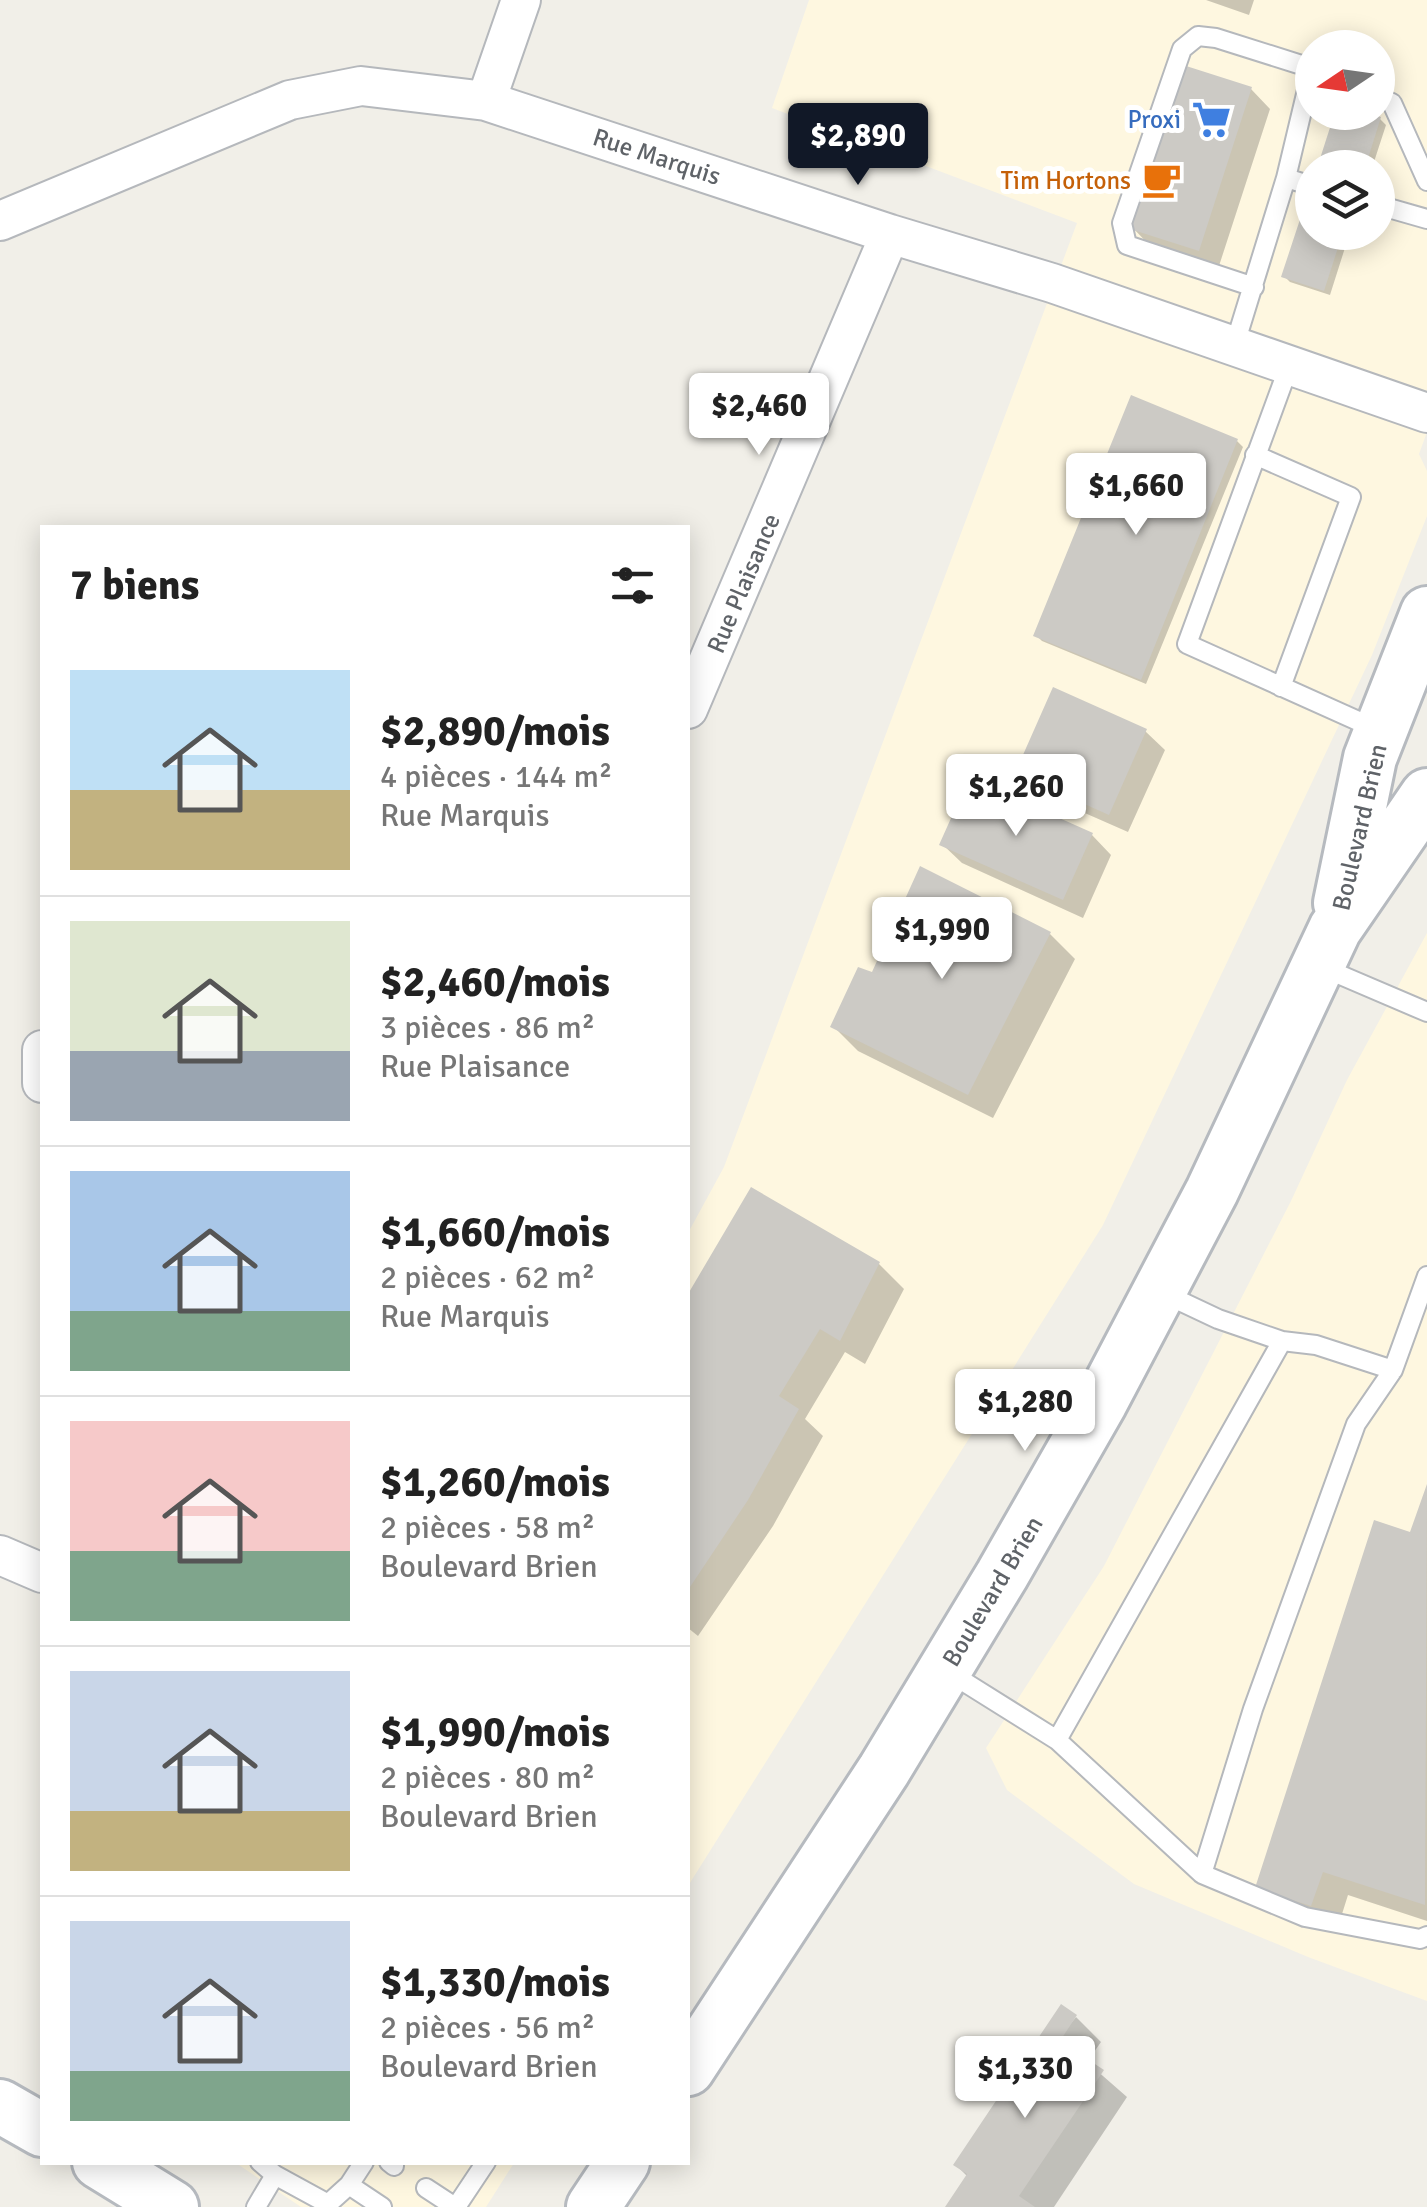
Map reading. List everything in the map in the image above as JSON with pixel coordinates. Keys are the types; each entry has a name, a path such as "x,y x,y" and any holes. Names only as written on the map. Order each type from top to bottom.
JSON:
{"main road":[{"name":"Boulevard Brien","path":"1327,947 1370,758 1427,612"},
{"name":"Boulevard Brien","path":"690,2066 763,1959 946,1670 1053,1488 1160,1291 1252,1109 1327,947 1427,794"},
{"path":"0,2106 40,2129"},
{"path":"104,2165 172,2207"},
{"path":"593,2207 622,2165"}],"street":[{"path":"486,102 521,0"},
{"name":"Rue Marquis","path":"0,221 290,100 361,86 486,102 1052,283 1427,414"},
{"name":"Rue Plaisance","path":"690,700 697,667 890,234"},
{"path":"0,1555 40,1571"}],"lane":[{"path":"1254,287 1128,245 1122,223 1182,49 1198,36 1216,38 1295,63"},
{"path":"1395,110 1427,182"},
{"path":"1234,347 1297,130"},
{"path":"1286,178 1295,181"},
{"path":"1395,209 1427,219"},
{"path":"1289,366 1187,644 1381,730"},
{"path":"1255,455 1351,497 1282,687"},
{"path":"1327,947 1427,1012"},
{"path":"1202,1874 1253,1710 1356,1424 1393,1370 1427,1276"},
{"path":"1160,1291 1218,1319 1282,1341 1316,1345 1393,1370"},
{"path":"1057,1740 1282,1341"},
{"path":"946,1670 1057,1740 1202,1874 1305,1917 1420,1939 1427,1936"},
{"path":"256,2207 267,2169 328,2204 349,2185 362,2165"},
{"path":"426,2188 456,2207 482,2165"},
{"path":"349,2185 382,2207"}],"shaded area":[{"path":"809,0 1427,0 1427,432 1419,454 1427,471 1427,516 1372,655 1103,1225 690,1883 690,1229 724,1167 1077,223 772,108"},
{"path":"1427,933 1427,2001 1308,1957 1134,1884 1007,1790 986,1748 1104,1566 1291,1201 1347,1080"},
{"path":"239,2165 513,2165 486,2207 301,2207"}],"building":[{"path":"1183,65 1252,87 1199,251 1130,229"},
{"path":"1329,130 1377,130 1371,150 1323,150"},
{"path":"1295,235 1295,250 1337,250 1324,291 1281,277"},
{"path":"1131,395 1238,439 1141,680 1033,636"},
{"path":"1053,687 1147,729 1109,815 1015,773"},
{"path":"969,778 1093,833 1063,900 939,845"},
{"path":"920,866 1051,932 968,1095 830,1027 858,967 872,972"},
{"path":"751,1187 880,1262 840,1341 820,1329 779,1396 799,1409 748,1500 690,1587 690,1291"},
{"path":"1427,1484 1425,1905 1323,1872 1311,1906 1255,1888 1374,1520 1410,1532"},
{"path":"1061,2004 1077,2015 1060,2041 1104,2070 1019,2196 1035,2207 945,2207 967,2174 953,2165"}],"place":[{"name":"Proxi","path":"1211,119"},
{"name":"Tim Hortons","path":"1161,180"}]}
